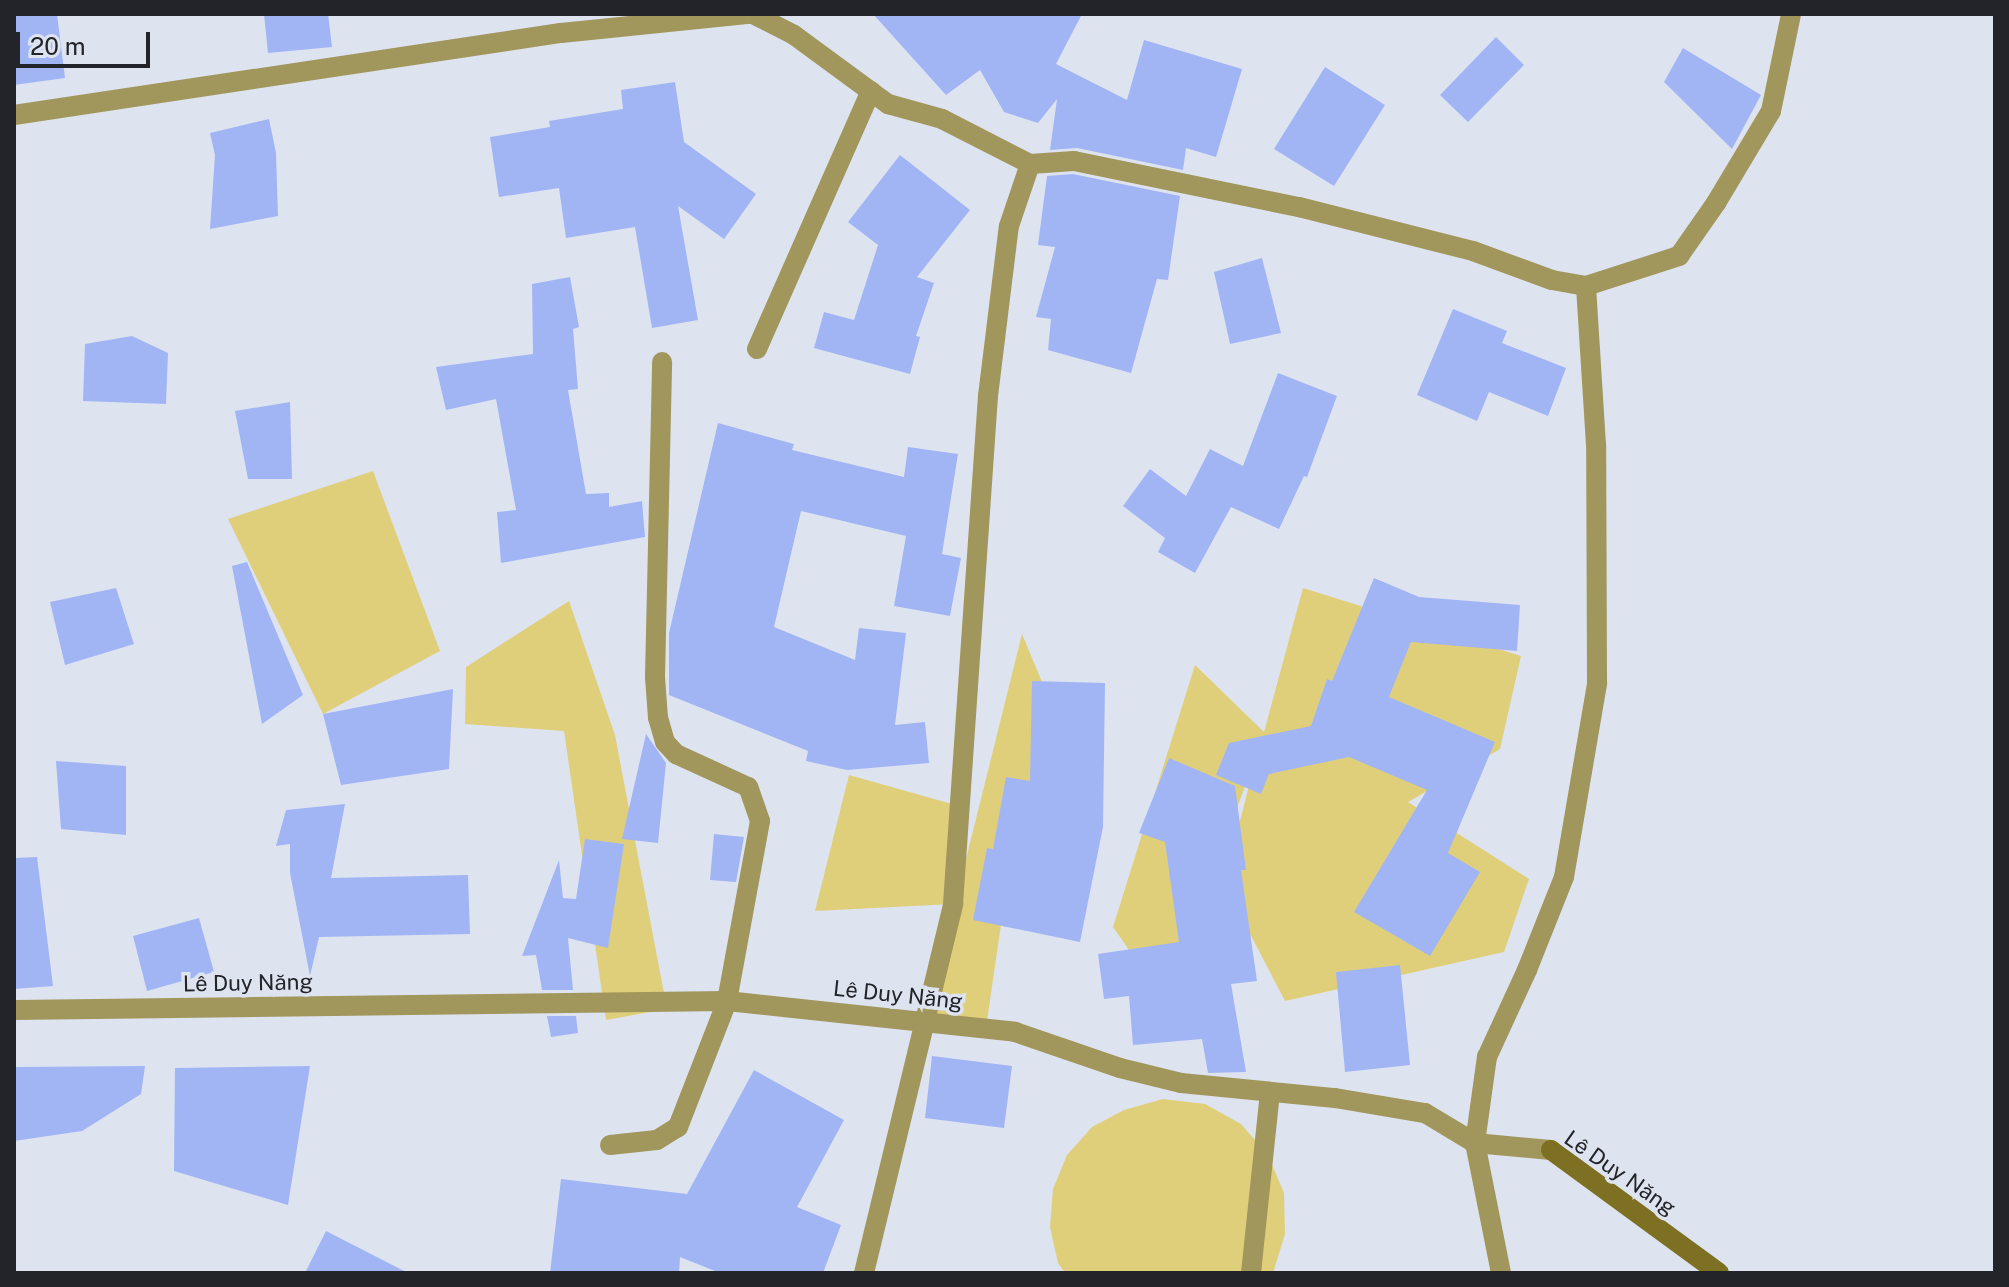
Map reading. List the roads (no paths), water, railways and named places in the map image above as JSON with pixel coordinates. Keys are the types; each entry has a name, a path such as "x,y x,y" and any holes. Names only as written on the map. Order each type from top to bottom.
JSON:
{"street":[{"path":"14,115 561,33 751,14 776,20 888,104 942,119 1030,164 1074,161 1299,207 1473,251 1552,280 1586,286 1679,256 1716,203 1771,111 1791,14"},
{"path":"757,349 871,91"},
{"path":"864,1273 924,1021 943,956 953,904 988,396 1009,226 1030,164"},
{"path":"1501,1273 1475,1143 1487,1057 1527,970 1564,877 1597,683 1596,445 1586,286"},
{"path":"610,1145 657,1140 678,1127 727,1001 760,821 748,787 676,754 665,742 658,718 655,677 662,362"},
{"name":"Lê Duy Năng","path":"14,1010 727,1001 1015,1032 1120,1068 1181,1083 1335,1098 1425,1113 1475,1143 1551,1150 1719,1273"},
{"path":"1251,1273 1270,1093"}]}
